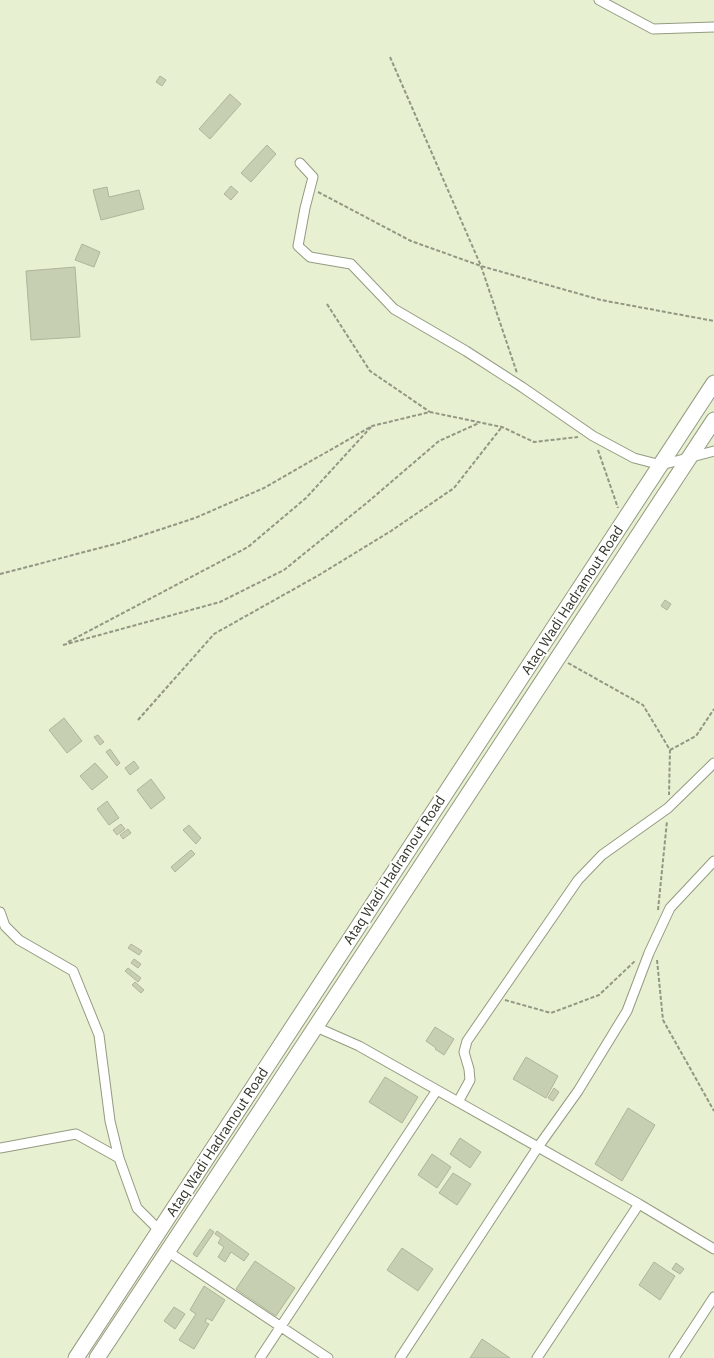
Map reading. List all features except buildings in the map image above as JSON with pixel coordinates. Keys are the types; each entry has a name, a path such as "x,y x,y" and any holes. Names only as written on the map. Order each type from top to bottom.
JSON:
{"main road":[{"name":"Ataq Wadi Hadramout Road","path":"76,1358 474,748 714,384"},
{"name":"Ataq Wadi Hadramout Road","path":"97,1358 714,420"},
{"path":"167,1251 163,1245 163,1238 178,1210 184,1193"},
{"path":"108,1308 113,1306 119,1309 122,1314 121,1320"}],"street":[{"path":"599,0 653,29 714,27"},
{"path":"300,163 313,177 305,208 298,246 310,257 352,264 394,309 466,351 522,387 593,436 634,458 661,465 714,452"},
{"path":"458,1102 470,1080 469,1069 464,1052 467,1041 578,880 602,855 668,808 714,763"},
{"path":"400,1358 538,1147 578,1092 627,1012 655,941 670,908 714,861"},
{"path":"0,912 5,926 19,940 73,971 99,1035 110,1121 119,1158 137,1208 159,1230"},
{"path":"316,1027 359,1046 639,1204 714,1249"},
{"path":"260,1358 437,1090"},
{"path":"0,1148 76,1134 119,1158"},
{"path":"537,1358 639,1204"},
{"path":"167,1251 328,1358"},
{"path":"674,1358 714,1298"}],"path":[{"path":"390,57 481,266 522,387"},
{"path":"310,187 411,241 481,266 601,300 714,320"},
{"path":"327,304 370,371 430,412 502,427 534,442 593,436 623,523"},
{"path":"0,574 119,544 194,518 264,488 372,426 430,412"},
{"path":"372,426 306,498 248,547 63,645 220,602 284,570 369,502 439,441 480,422"},
{"path":"138,720 214,634 391,531 454,488 502,427"},
{"path":"557,657 643,705 670,750 668,808 658,910"},
{"path":"670,750 696,736 714,709"},
{"path":"655,941 663,1020 714,1111"},
{"path":"497,998 551,1013 599,995 638,957"}]}
